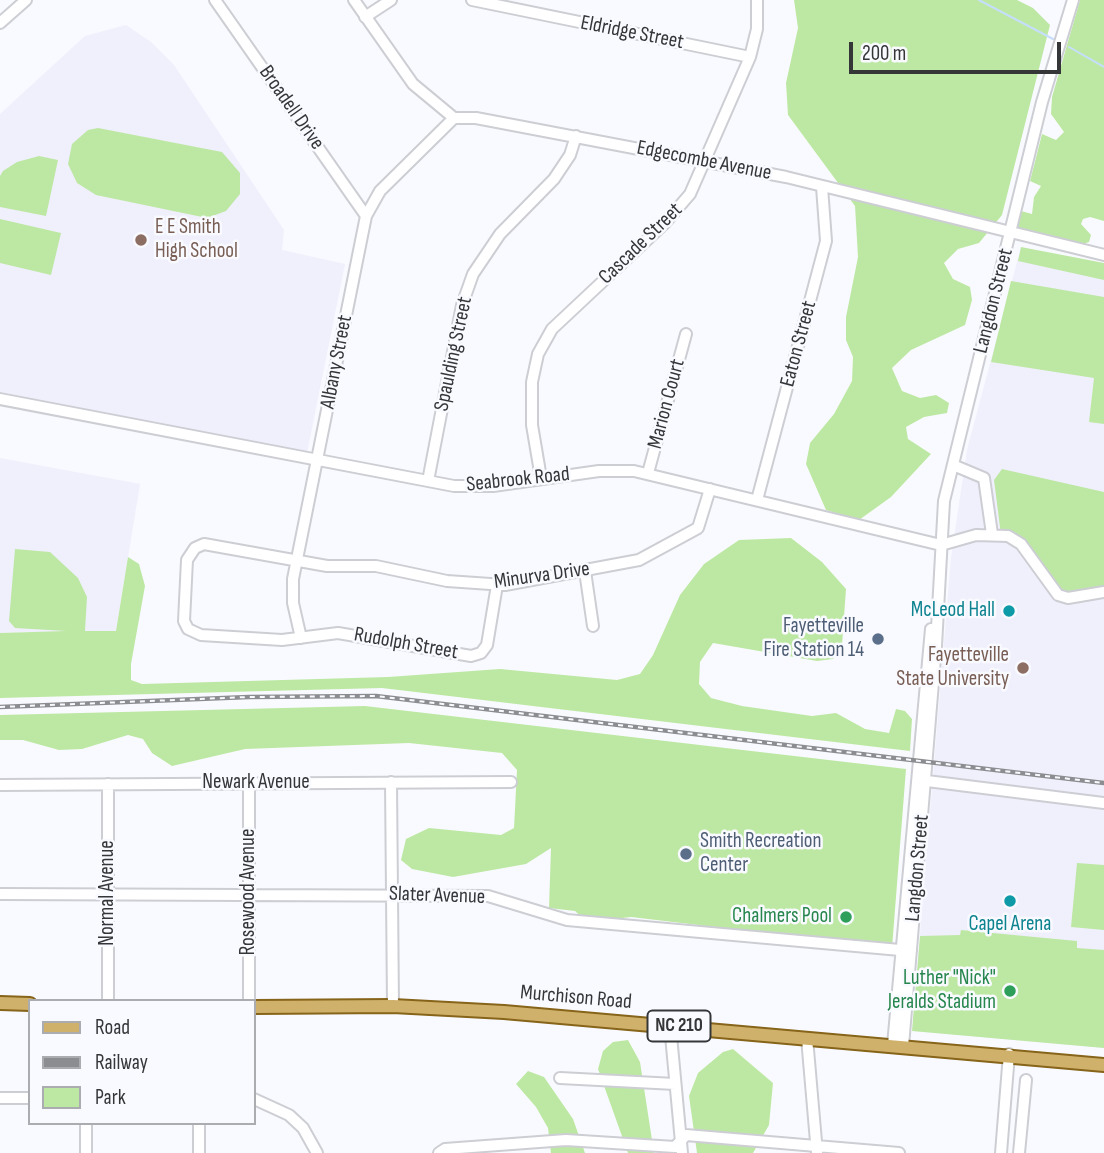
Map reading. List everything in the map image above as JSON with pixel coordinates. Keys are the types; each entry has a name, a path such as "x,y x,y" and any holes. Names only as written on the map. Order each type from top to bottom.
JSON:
{"main road":[{"path":"0,1003 28,1004"},
{"name":"Murchison Road","path":"256,1007 393,1006 1009,1054 1104,1065"}],"street":[{"path":"0,23 26,0"},
{"name":"Broadell Drive","path":"215,0 366,216"},
{"path":"354,0 413,85 454,118"},
{"path":"365,17 391,0"},
{"name":"Eldridge Street","path":"472,0 750,57"},
{"name":"Cascade Street","path":"541,478 531,425 532,382 544,341 552,329 676,213 690,194 750,57 757,29 757,0"},
{"name":"Langdon Street","path":"898,1046 921,780 928,645 936,606 944,501 1053,61 1073,0"},
{"name":"Albany Street","path":"301,638 293,603 296,562 366,216 380,191 454,118"},
{"name":"Edgecombe Avenue","path":"454,118 476,118 706,161 1012,231 1104,255"},
{"name":"Spaulding Street","path":"428,481 462,305 473,274 500,234 554,179 570,155 576,136"},
{"name":"Eaton Street","path":"757,499 826,241 822,187"},
{"name":"Marion Court","path":"648,473 686,334"},
{"name":"Seabrook Road","path":"0,399 428,481 473,487 599,471 648,473 941,545 966,537 992,534"},
{"path":"953,465 985,478 992,534 1008,536 1021,544 1058,595 1068,598 1104,592"},
{"name":"Minurva Drive","path":"301,638 196,634 185,625 183,616 187,560 199,545 208,544 296,562 341,567 376,566 447,581 497,585 639,560 694,531 702,520 710,489"},
{"path":"584,570 593,626"},
{"name":"Rudolph Street","path":"301,638 338,633 476,656 487,645 497,585"},
{"path":"921,780 1104,803"},
{"path":"391,782 393,1006"},
{"name":"Newark Avenue","path":"0,785 511,782"},
{"name":"Rosewood Avenue","path":"249,783 250,999"},
{"name":"Normal Avenue","path":"108,784 108,999"},
{"name":"Slater Avenue","path":"0,894 488,896 567,920 906,950"},
{"path":"670,1026 682,1147"},
{"path":"807,1038 816,1149"},
{"path":"1001,1153 1009,1054"},
{"path":"560,1078 675,1084"},
{"path":"1019,1153 1026,1080"},
{"path":"0,1098 28,1098"},
{"path":"256,1100 272,1105 294,1119 309,1135 317,1153"},
{"path":"86,1125 86,1153"},
{"path":"199,1125 199,1153"},
{"path":"682,1147 686,1135 816,1149 900,1153"},
{"path":"439,1153 445,1149 522,1148 566,1140 682,1147"}],"shaded area":[{"name":"E E Smith High School","path":"126,25 151,42 174,65 284,230 282,250 345,264 307,453 0,392 0,114 85,36"},
{"name":"Fayetteville State University","path":"1021,247 1104,268 1104,1048 912,1031 951,558 967,450"},
{"path":"0,458 140,484 116,631 0,633"}],"green space":[{"path":"794,0 1017,0 1033,8 1050,25 1002,215 979,243 958,249 944,263 953,279 970,287 972,300 965,325 911,350 892,368 902,391 920,398 936,395 949,403 947,413 924,417 906,427 908,439 931,454 891,497 859,520 826,510 806,464 810,443 834,414 852,381 853,357 846,340 846,317 858,257 855,206 788,115 786,83 798,28"},
{"path":"1080,0 1104,0 1104,221 1090,217 1083,219 1081,224 1091,235 1089,242 1080,245 1018,228 1021,211 1032,214 1034,197 1041,186 1030,181 1042,134 1056,140 1064,132 1051,114 1052,97"},
{"path":"98,128 222,152 240,173 240,194 226,211 207,218 96,195 77,183 68,164 72,144 88,130"},
{"path":"39,156 58,160 46,216 0,207 0,176 3,171 17,162"},
{"path":"0,219 61,233 51,275 0,263"},
{"path":"1021,247 1104,263 1104,280 1018,261"},
{"path":"1011,281 1104,297 1104,424 1089,422 1094,378 991,362"},
{"path":"1002,469 1104,492 1104,592 1068,598 1021,544 1001,535 994,480"},
{"path":"791,538 822,562 846,589 842,645 833,659 817,661 713,643 700,662 699,684 711,698 742,706 812,716 836,713 865,729 889,733 896,709 905,711 912,719 910,751 382,688 0,698 0,633 66,631 15,628 9,621 15,549 50,552 78,578 87,597 85,631 116,631 128,557 139,564 145,586 131,664 131,680 142,684 388,677 500,669 617,680 640,674 653,655 680,595 704,564 739,540"},
{"path":"365,706 906,769 892,948 631,917 587,922 575,911 549,908 551,848 526,864 453,877 412,869 401,860 406,839 429,828 501,835 514,828 517,770 502,753 409,743 245,749 172,766 152,753 143,739 128,735 82,749 59,750 23,740 0,740 0,715"},
{"path":"1077,863 1104,865 1104,930 1071,927"},
{"name":"Luther \"Nick\" Jeralds Stadium","path":"961,930 1077,941 1077,948 1104,950 1104,1048 912,1031 920,936 960,935"},
{"path":"628,1040 640,1062 654,1153 628,1153 598,1069 603,1051 613,1042"},
{"path":"733,1049 773,1083 769,1125 753,1153 697,1153 689,1096 698,1073 723,1052"},
{"path":"528,1071 544,1077 573,1119 585,1153 551,1153 548,1128 536,1107 516,1084"}],"waterway":[{"path":"979,0 1053,39"},
{"path":"1069,47 1104,67"}],"railway":[{"path":"0,707 249,697 376,696 1104,783"}],"place":[{"name":"E E Smith High School","path":"141,240"},
{"name":"McLeod Hall","path":"1009,611"},
{"name":"Fayetteville Fire Station 14","path":"878,639"},
{"name":"Fayetteville State University","path":"1023,668"},
{"name":"Smith Recreation Center","path":"686,854"},
{"name":"Capel Arena","path":"1010,901"},
{"name":"Chalmers Pool","path":"846,917"},
{"name":"Luther \"Nick\" Jeralds Stadium","path":"1010,991"}]}
